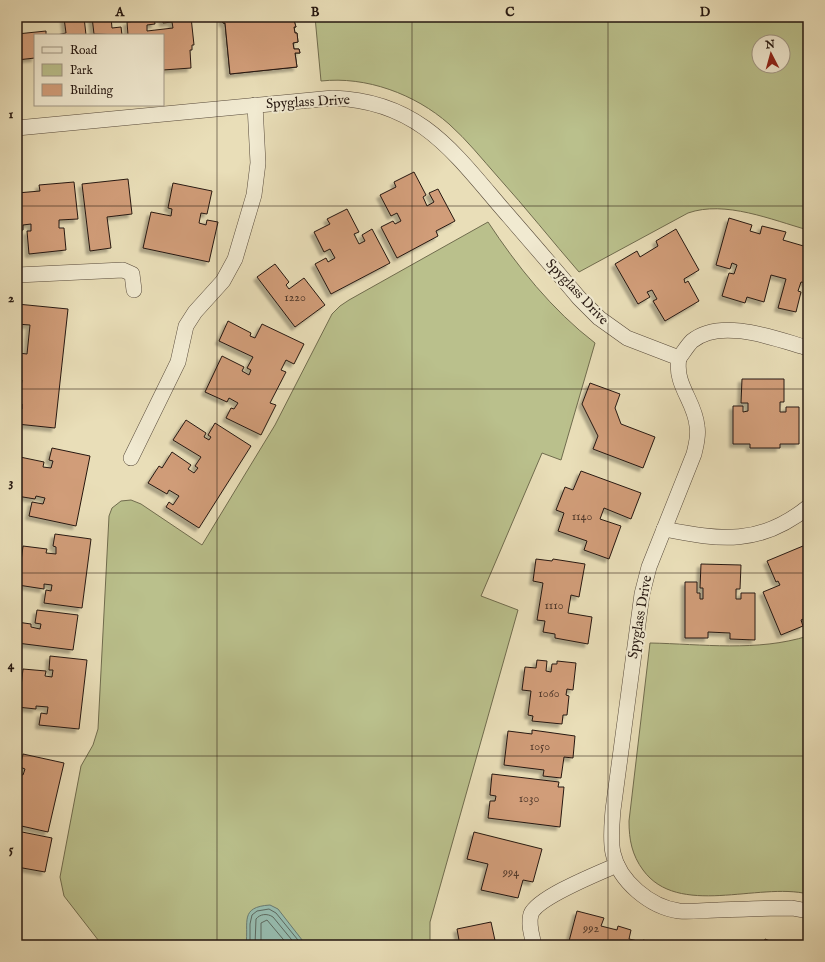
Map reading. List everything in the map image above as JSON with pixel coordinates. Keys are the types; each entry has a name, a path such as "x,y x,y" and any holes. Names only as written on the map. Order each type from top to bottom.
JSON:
{"street":[{"name":"Spyglass Drive","path":"17,128 317,99 349,99 383,106 416,121 451,149 579,298 599,318 627,338 679,358 678,376 695,417 698,435 694,454 649,567 640,606 612,821 611,841 617,865 631,885 642,894 667,908 689,911 792,908 808,911"},
{"path":"131,458 178,362 186,326 195,312 223,281 235,259 249,216 255,189 258,140 256,105"},
{"path":"17,275 124,270 132,274 134,290"},
{"path":"679,358 692,341 716,332 743,331 808,348"},
{"path":"664,529 718,538 737,538 774,528 793,518 808,507"},
{"path":"534,945 530,929 531,915 540,903 617,865"}],"green space":[{"path":"315,17 808,17 808,230 764,217 733,210 702,210 688,213 579,272 474,150 456,130 436,113 389,89 355,81 321,81"},
{"path":"488,222 536,287 564,316 595,343 561,460 542,453 481,596 518,610 430,922 430,945 102,945 64,896 60,877 81,766 93,745 98,729 109,516 112,508 121,501 131,500 141,504 202,545 275,425 332,314 349,300"},
{"path":"808,636 808,894 788,891 720,896 697,896 677,892 658,884 643,870 636,859 632,847 629,828 650,643 749,646 789,641"}],"water":[{"path":"270,905 278,909 306,945 246,945 247,923 250,912 260,906"}],"building":[{"path":"84,17 86,34 62,34 66,33 64,18"},
{"path":"92,17 111,17 112,28 121,27 122,34 94,34"},
{"path":"135,17 154,17 155,24 147,25 147,31 173,28 172,22 163,23 163,17 191,17 194,45 192,45 192,50 190,50 191,68 164,70 164,34 128,34 127,22 136,21"},
{"path":"222,17 293,17 298,42 293,43 294,49 299,49 300,53 295,53 297,67 230,74 225,23 223,23","holes":["250,19 251,32 244,33 244,24 234,25 234,21","253,45 254,58 247,59 246,49 237,50 237,47"]},
{"path":"222,17 293,17 298,42 293,43 294,49 299,49 300,53 295,53 297,67 230,74 225,23 223,23"},
{"path":"46,31 46,34 34,34 34,58 17,60 17,34"},
{"path":"414,172 426,195 423,197 427,206 434,202 429,193 438,189 455,221 436,231 438,236 397,258 381,227 393,221 395,224 401,221 397,213 391,216 380,195 396,187 394,182"},
{"path":"128,179 132,214 107,217 111,248 90,251 82,184"},
{"path":"74,182 78,219 59,220 59,228 64,228 66,250 29,254 27,231 31,231 31,224 23,225 23,230 17,231 17,193 40,191 39,185"},
{"path":"173,183 212,191 207,214 201,213 199,223 206,225 207,220 218,222 209,262 143,248 151,212 171,216 172,209 168,208"},
{"path":"347,209 359,232 354,234 359,244 365,241 362,235 372,229 390,263 331,294 315,264 326,258 328,262 335,258 330,249 324,252 314,232 330,224 327,219"},
{"path":"729,218 752,225 750,231 760,234 762,226 786,232 783,240 807,247 808,242 808,291 805,290 807,283 801,282 798,291 801,292 796,312 778,308 786,279 771,275 764,302 747,297 745,303 722,296 729,273 734,274 737,265 732,263 730,269 716,265"},
{"path":"676,229 699,270 684,279 685,283 688,281 699,301 665,321 653,301 657,299 652,290 647,292 650,297 638,304 615,264 637,251 640,257 658,246 656,241"},
{"path":"275,264 289,282 286,285 289,289 304,278 325,305 295,327 257,277"},
{"path":"17,304 68,309 55,428 17,424 17,408 22,409 22,404 19,404 22,380 18,379 17,385 17,347 19,347 18,353 27,354 30,325 17,324"},
{"path":"228,321 251,333 250,336 255,338 262,324 304,344 294,364 286,360 281,370 286,372 270,403 276,405 261,435 226,418 231,408 234,409 238,403 229,398 227,402 205,392 222,356 244,367 242,371 249,375 251,370 247,368 253,357 219,341"},
{"path":"742,379 784,379 784,402 780,402 780,412 786,412 786,407 799,407 799,444 780,444 780,448 750,448 750,444 733,444 733,406 743,406 743,412 748,411 748,403 741,403"},
{"path":"590,383 620,394 615,408 621,424 655,437 643,468 593,449 598,436 582,404"},
{"path":"186,420 206,433 204,437 209,440 211,437 208,435 215,423 251,446 199,528 166,507 169,502 173,505 179,496 169,490 167,494 148,483 159,466 162,468 172,452 191,465 188,469 194,473 198,468 195,466 201,457 173,440"},
{"path":"52,448 90,456 76,526 29,516 32,502 43,504 45,498 36,496 35,499 17,496 17,474 20,457 44,462 43,467 51,468 53,461 49,460"},
{"path":"581,471 641,493 631,519 604,508 600,519 621,526 609,559 584,550 587,541 558,531 564,513 556,510 565,487 573,490"},
{"path":"55,534 91,539 82,608 44,603 46,590 51,591 52,585 44,584 44,589 18,585 23,546 47,549 46,553 56,554 56,547 53,546"},
{"path":"803,546 808,557 808,617 801,620 803,626 781,635 763,592 780,585 778,581 776,582 767,561"},
{"path":"536,559 552,561 553,559 585,564 579,597 571,595 568,613 592,617 588,644 555,638 555,634 543,632 545,621 537,620 543,583 533,581"},
{"path":"701,564 741,565 740,589 736,589 736,599 741,599 741,593 755,593 755,640 730,639 730,633 708,632 708,638 685,638 685,582 697,582 697,593 700,593 700,599 703,599 703,588 700,588"},
{"path":"37,610 78,615 73,650 17,643 17,622 31,624 31,627 40,629 41,624 35,623"},
{"path":"50,656 87,660 79,729 39,725 41,713 47,714 48,707 36,706 36,709 17,707 17,687 21,687 23,669 46,671 45,676 52,677 53,670 49,670"},
{"path":"537,660 547,661 546,671 551,672 552,664 557,664 557,661 576,663 573,690 567,689 566,695 569,696 567,715 563,715 562,724 532,721 533,716 528,715 531,691 522,690 525,667 536,668"},
{"path":"532,730 575,736 573,758 564,757 561,778 543,776 544,770 504,765 508,731 532,734"},
{"path":"23,754 64,763 48,832 17,825 17,774 23,775 25,769 20,767"},
{"path":"492,774 559,782 558,787 564,787 560,827 488,818 490,801 495,801 496,796 490,795"},
{"path":"17,831 52,838 45,872 17,867"},
{"path":"474,832 542,849 533,882 523,880 518,898 481,890 488,864 467,859"},
{"path":"577,911 604,918 601,926 617,930 618,926 631,930 629,939 655,943 654,945 568,945"},
{"path":"491,922 496,945 458,945 457,941 459,940 457,929"},
{"path":"765,939 780,945 763,945"}]}
